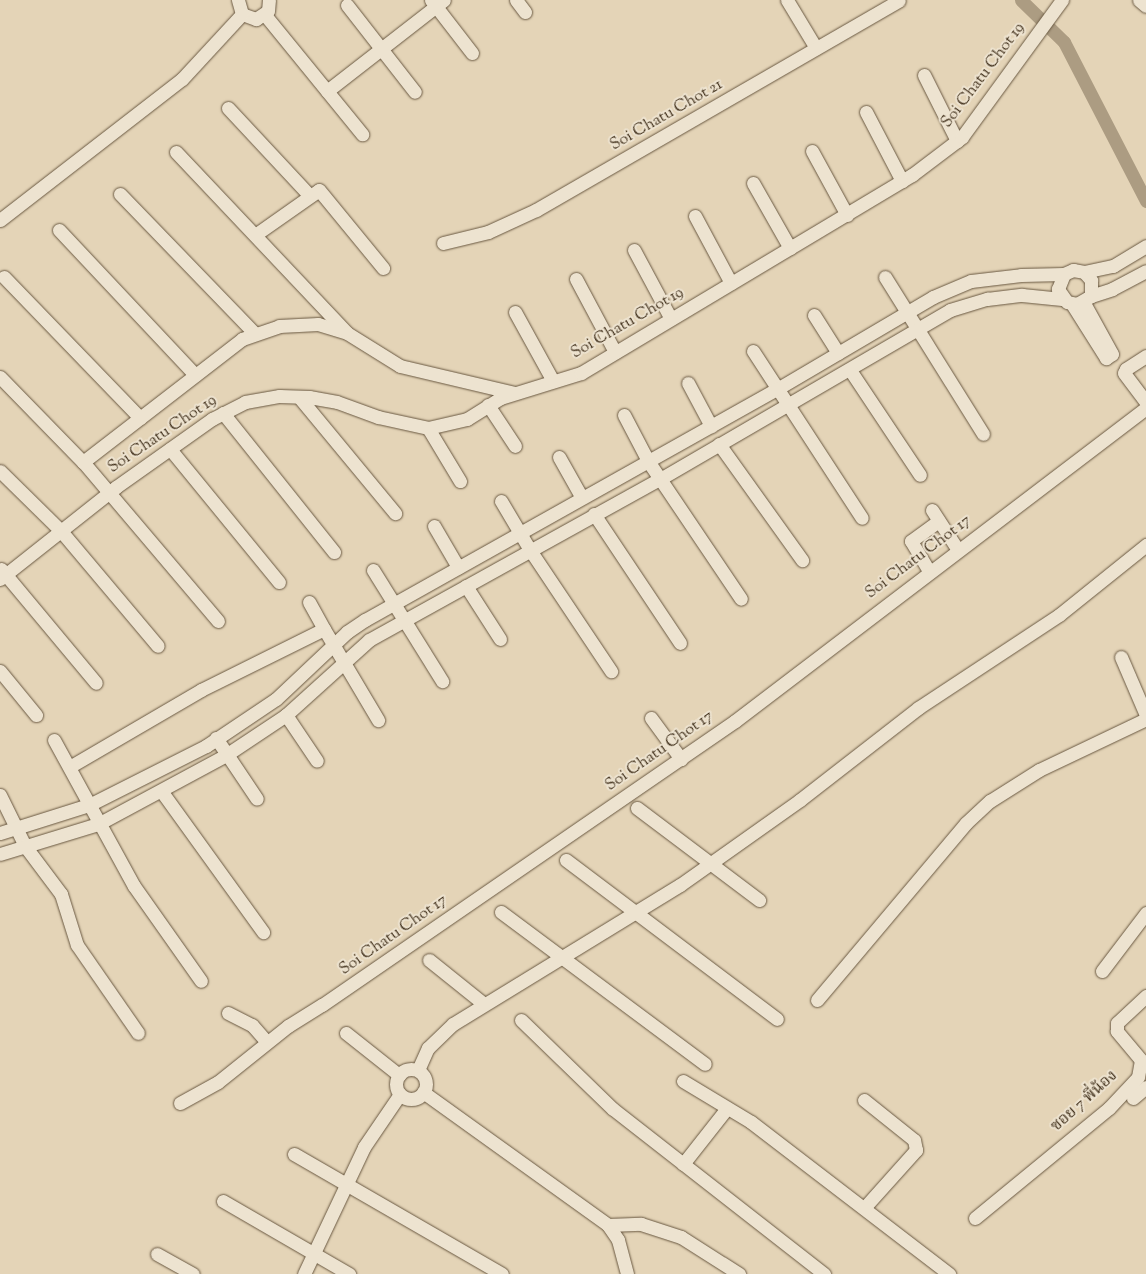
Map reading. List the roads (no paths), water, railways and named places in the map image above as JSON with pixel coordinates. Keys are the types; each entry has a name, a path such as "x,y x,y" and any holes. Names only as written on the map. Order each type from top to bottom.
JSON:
{"street":[{"path":"238,0 242,14 251,19 265,15"},
{"path":"265,15 269,0"},
{"path":"516,0 525,12"},
{"path":"787,0 816,48"},
{"name":"Soi Chatu Chot 21","path":"443,243 488,232 536,210 724,104 816,48 900,0"},
{"path":"1139,0 1146,6"},
{"name":"Soi Chatu Chot 19","path":"2,574 61,531 110,492 170,449 223,413 245,402 299,397 337,402 378,417 428,428 467,419 488,405 514,393 581,373 902,181 958,141 1028,48 1061,1"},
{"path":"327,91 381,49 437,2 472,53"},
{"path":"347,5 415,92"},
{"path":"0,220 182,79 242,14"},
{"path":"265,15 362,134"},
{"path":"924,75 958,141"},
{"path":"228,108 310,196"},
{"path":"866,112 902,181"},
{"path":"812,151 846,215"},
{"path":"176,152 347,333"},
{"path":"753,183 790,248"},
{"path":"255,235 319,190 383,268"},
{"path":"120,194 255,334"},
{"path":"696,216 731,283"},
{"path":"59,230 195,375"},
{"path":"0,833 89,805 216,738 276,699 333,646 365,620 581,496 648,461 777,389 907,312 971,281 1021,275 1064,274 1073,270 1084,272 1113,266 1146,246"},
{"path":"634,250 671,318"},
{"path":"0,854 98,824 162,792 226,755 286,714 369,640 594,514 660,479 788,404 850,370 950,310 987,299 1022,294 1077,300 1112,289 1146,271"},
{"path":"1077,300 1091,280 1084,272"},
{"path":"1064,274 1058,289 1077,300"},
{"path":"4,277 140,418"},
{"path":"885,277 907,312 916,331 983,434"},
{"path":"576,278 615,352"},
{"path":"515,312 553,381"},
{"path":"814,315 838,353"},
{"path":"83,462 242,338 278,326 318,324 347,333 400,366 514,393"},
{"path":"753,351 862,518"},
{"path":"1146,356 1126,369 1124,373 1146,402"},
{"path":"850,370 920,475"},
{"path":"0,377 83,462 110,492 218,621"},
{"path":"688,383 711,426"},
{"path":"299,397 395,513"},
{"path":"488,405 515,446"},
{"name":"Soi Chatu Chot 17","path":"180,1103 218,1082 266,1041 681,759 1146,408"},
{"path":"223,413 334,552"},
{"path":"624,415 648,461 741,599"},
{"path":"428,428 460,481"},
{"path":"719,444 802,560"},
{"path":"170,449 279,582"},
{"path":"559,457 581,496"},
{"path":"0,470 61,531 158,646"},
{"path":"501,501 530,550 611,670"},
{"path":"594,514 680,643"},
{"path":"929,571 911,541 936,515 958,550"},
{"path":"434,526 458,567"},
{"path":"418,1070 428,1048 439,1036 484,1004 636,915 800,800 913,712 1059,616 1146,545"},
{"path":"373,570 403,622 442,681"},
{"path":"2,574 96,683"},
{"path":"466,586 500,639"},
{"path":"309,602 343,664 378,720"},
{"path":"71,766 201,690 324,629"},
{"path":"1121,657 1146,715"},
{"path":"0,671 36,714"},
{"path":"286,714 317,761"},
{"path":"651,718 681,759"},
{"path":"817,1000 966,823 990,801 1039,770 1146,719"},
{"path":"216,738 256,799"},
{"path":"54,740 71,766 98,824 134,886 201,981"},
{"path":"162,792 263,932"},
{"path":"0,795 14,828 25,846 61,894 77,946 138,1033"},
{"path":"637,808 709,864 759,900"},
{"path":"566,860 636,915 777,1019"},
{"path":"501,912 705,1064"},
{"path":"1102,971 1146,913"},
{"path":"429,960 484,1004"},
{"name":"ซอย 7 พี่น้อง","path":"975,1218 1109,1108 1138,1077 1141,1060 1117,1031 1117,1023 1146,996"},
{"path":"228,1013 252,1025 266,1041"},
{"path":"522,1020 613,1109 824,1274"},
{"path":"346,1033 399,1075"},
{"path":"407,1069 418,1070 425,1078 423,1092 414,1098 400,1094 396,1084 399,1075 407,1069"},
{"path":"684,1081 728,1108 864,1208 949,1274"},
{"path":"1133,1098 1146,1087"},
{"path":"423,1092 608,1225 618,1240 627,1274"},
{"path":"304,1274 346,1182 364,1147 400,1094"},
{"path":"864,1100 914,1140 916,1150 864,1208"},
{"path":"683,1164 728,1108"},
{"path":"294,1154 346,1182 502,1274"},
{"path":"223,1201 349,1274"},
{"path":"608,1225 641,1224 682,1237 738,1274"},
{"path":"157,1254 193,1274"}],"waterway":[{"path":"1021,0 1064,42 1146,201"}]}
